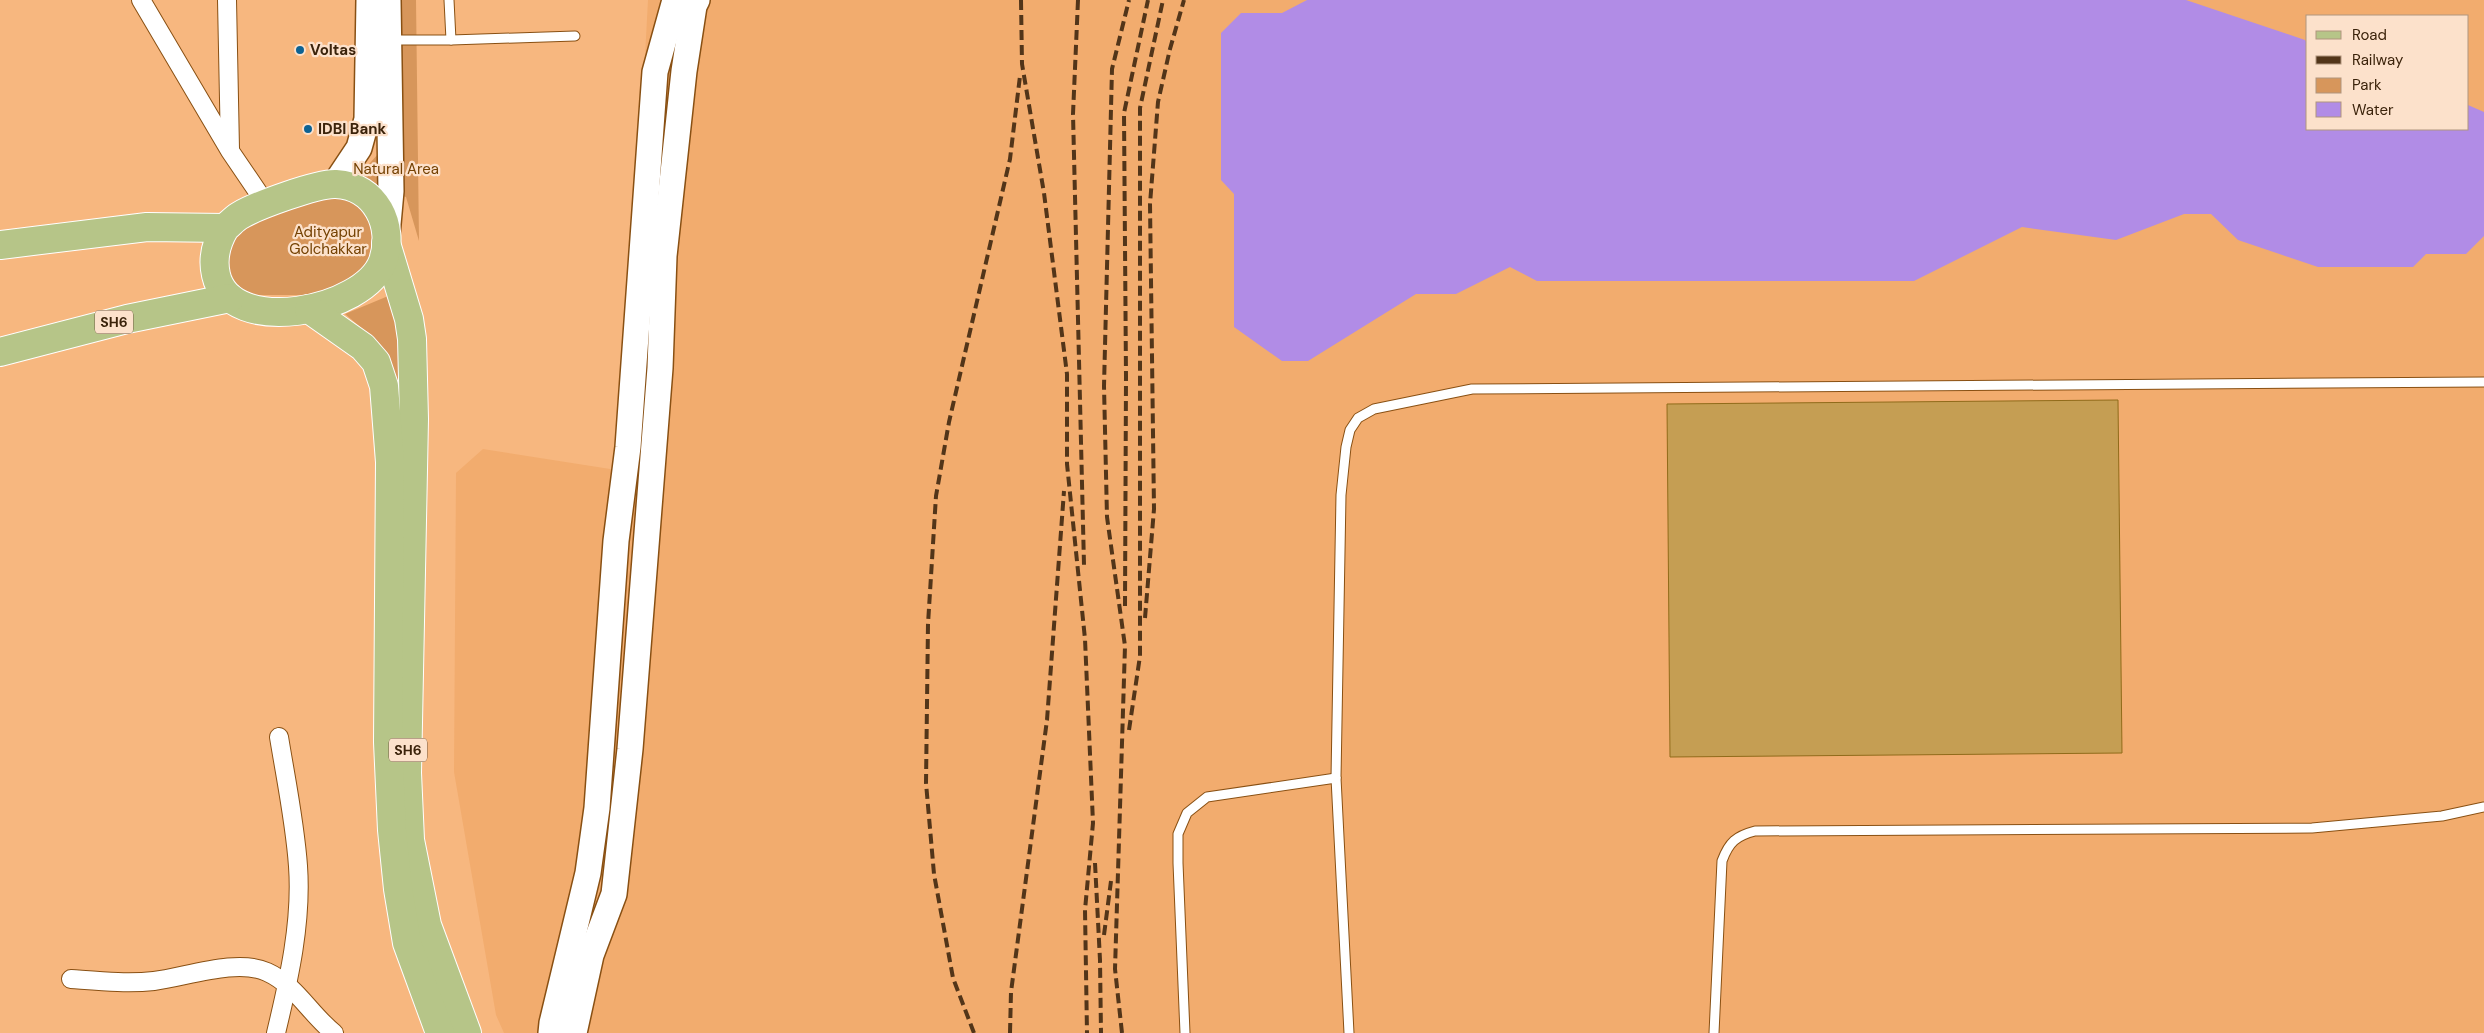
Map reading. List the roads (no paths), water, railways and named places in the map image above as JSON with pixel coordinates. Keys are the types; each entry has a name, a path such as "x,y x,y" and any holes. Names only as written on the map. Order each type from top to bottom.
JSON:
{"main road":[{"path":"336,184 266,204 238,216 225,228 218,240 214,255 218,285 230,298 242,305 260,311 309,309 339,300 362,287 382,263 386,240"},
{"name":"SH6","path":"336,184 357,189 372,199 383,216 386,240 409,319 412,340 414,419 407,773 410,840 427,925 467,1033"},
{"path":"3,242 147,228 225,228"},
{"name":"SH6","path":"0,352 127,318 230,298"},
{"name":"SH6","path":"309,309 363,347 376,362 384,386 390,462 388,742 392,830 398,889 407,942 434,1031"}],"street":[{"path":"141,0 230,151 266,204"},
{"path":"227,0 230,151"},
{"path":"369,0 379,40 391,191 386,240"},
{"path":"336,184 359,148 388,0"},
{"path":"563,1027 597,808 616,541 628,448 655,72 675,0"},
{"path":"563,1027 614,894 627,778 660,368 664,256 684,71 694,6 697,0"},
{"path":"655,72 684,71"},
{"path":"276,1033 288,985 297,917 298,868 292,808 279,737"},
{"path":"71,979 154,981 230,968 249,968 266,972 288,985 334,1033"}],"lane":[{"path":"449,0 451,40"},
{"path":"379,40 575,36"},
{"path":"1349,1033 1336,778 1342,496 1346,447 1350,430 1358,418 1374,408 1472,389 2484,382"},
{"path":"1185,1033 1178,834 1187,813 1207,797 1336,778"},
{"path":"1714,1033 1722,861 1727,846 1736,836 1755,830 2312,828 2442,816 2484,807"}],"water":[{"path":"1307,0 2186,0 2305,40 2306,130 2469,130 2469,105 2484,112 2484,236 2466,254 2426,254 2413,267 2318,267 2238,240 2211,214 2184,214 2116,240 2022,227 1914,281 1537,281 1510,267 1456,294 1416,294 1308,361 1282,361 1234,327 1234,194 1221,180 1221,33 1241,13 1282,13"}],"railway":[{"path":"1021,0 1022,64 1044,193 1067,374 1067,464 1085,639 1093,823 1085,910 1087,1033"},
{"path":"1078,0 1073,114 1084,565"},
{"path":"1122,1033 1115,969 1125,646 1107,517 1104,386 1112,69 1129,0"},
{"path":"1125,606 1124,113 1148,0"},
{"path":"1129,730 1140,656 1140,108 1163,0"},
{"path":"1145,618 1154,509 1150,204 1158,102 1184,0"},
{"path":"974,1033 953,978 934,874 926,783 928,624 936,496 949,422 1010,159 1020,76"},
{"path":"1010,1033 1011,992 1047,720 1064,491"},
{"path":"1095,863 1100,960 1101,1033"},
{"path":"1104,935 1111,881"}],"place":[{"name":"Voltas","path":"300,50"},
{"name":"IDBI Bank","path":"308,129"}],"park label":[{"name":"Natural Area","path":"396,169"},
{"name":"Adityapur Golchakkar","path":"328,240"}]}
